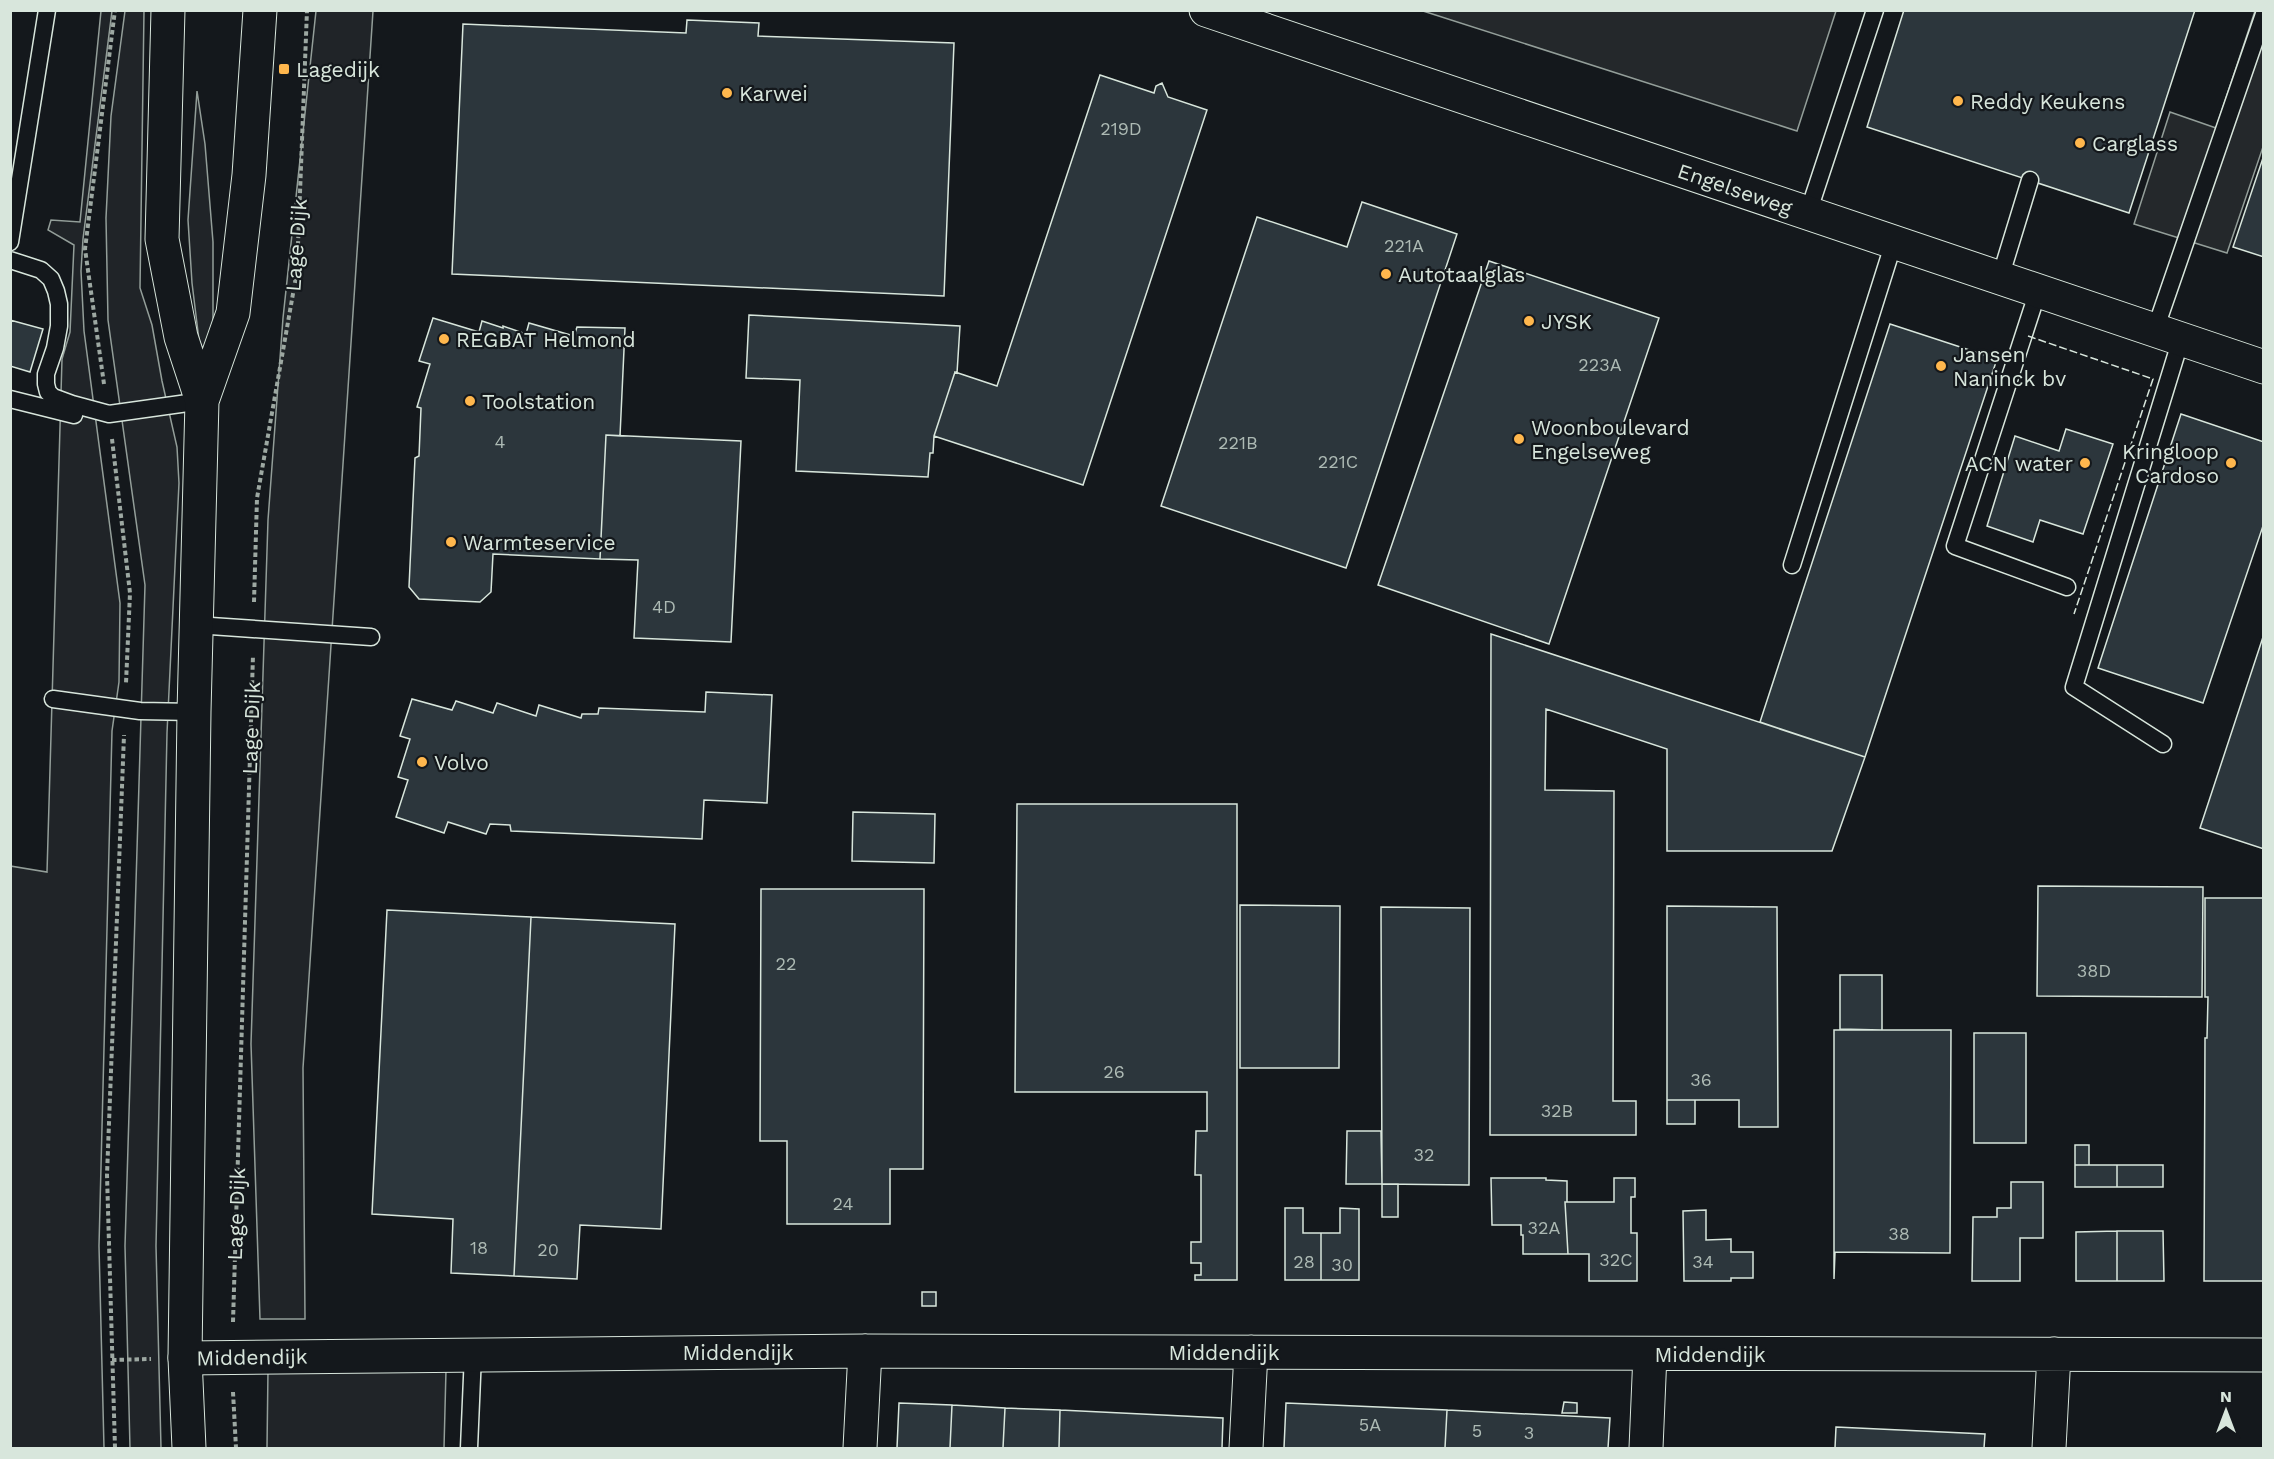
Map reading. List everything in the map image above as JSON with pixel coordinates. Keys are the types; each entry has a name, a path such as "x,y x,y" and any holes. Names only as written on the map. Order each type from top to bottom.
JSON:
{"street":[{"path":"168,10 162,239 181,338 202,401"},
{"path":"189,1449 185,1358 194,712 202,401 233,313 249,175 260,10"},
{"name":"Engelseweg","path":"1206,10 2264,367"},
{"path":"860,1449 865,1351"},
{"name":"Middendijk","path":"185,1358 865,1351 2264,1355"},
{"path":"1246,1449 1251,1353"},
{"path":"1646,1449 1650,1354"},
{"path":"2049,1449 2054,1354"}],"lane":[{"path":"10,242 14,198 47,10"},
{"path":"1808,213 1875,10"},
{"path":"2163,744 2074,687 2168,335 2264,14"},
{"path":"2000,278 2030,180"},
{"path":"1792,564 1894,242"},
{"path":"10,260 41,270 51,279 56,291 59,304 59,326 55,348 46,374 48,392 53,397 109,414 202,401"},
{"path":"2038,291 1955,546 2067,587"},
{"path":"10,399 110,424 202,401"},
{"path":"196,625 371,637"},
{"path":"53,699 140,711 194,712"},
{"path":"469,1449 473,1354"}],"path":[{"name":"Lage Dijk","path":"236,1449 232,1357 257,498 297,271 307,10"}],"shaded area":[{"path":"101,11 112,11 83,239 81,271 84,331 120,603 119,682 112,731 99,1246 104,1448 11,1448 10,866 47,872 62,359 70,332 74,245 48,230 51,220 80,222"},
{"path":"125,11 144,11 140,288 152,325 177,447 179,483 167,733 156,1246 161,1448 130,1448 125,1246 145,585 108,320 106,218 111,116"},
{"path":"316,11 373,11 303,1068 305,1319 260,1319 251,1044 268,520 283,318"},
{"path":"1423,11 1836,11 1797,131"},
{"path":"2255,11 2263,11 2263,147 2227,253 2134,224 2170,112 2216,128"},
{"path":"197,91 205,144 213,242 213,326 203,350 199,340 192,283 188,220"},
{"path":"268,1370 446,1370 444,1448 267,1448"}],"building":[{"path":"1904,10 2195,10 2129,213 1867,127"},
{"path":"687,20 759,23 758,36 954,43 944,296 452,274 463,24 686,33"},
{"path":"1100,75 1154,93 1156,86 1162,83 1168,97 1207,110 1083,485 934,436 955,372 997,386"},
{"path":"2264,155 2264,257 2233,247"},
{"path":"1362,202 1457,234 1346,568 1161,506 1257,217 1347,247"},
{"path":"1489,261 1659,318 1549,644 1378,585"},
{"path":"749,315 960,326 957,373 955,372 934,436 928,477 796,471 800,380 746,378"},
{"path":"433,318 479,332 482,321 526,334 529,323 574,336 577,327 625,328 620,436 606,435 600,559 493,554 491,592 480,602 419,599 409,587 415,458 419,456 421,408 417,407 430,364 419,361"},
{"path":"10,320 43,329 30,372 10,366"},
{"path":"1890,324 1997,359 1865,757 1760,722"},
{"path":"2181,414 2264,442 2264,523 2203,703 2098,668"},
{"path":"2066,429 2113,444 2083,534 2040,520 2033,542 1987,526 2015,436 2059,451"},
{"path":"606,435 741,441 731,642 634,638 638,560 600,559"},
{"path":"1491,634 1865,757 1832,851 1667,851 1667,749 1546,709 1545,790 1614,791 1613,1101 1636,1101 1636,1135 1490,1135"},
{"path":"2264,634 2264,849 2200,828"},
{"path":"706,692 772,695 767,803 704,800 702,839 511,831 510,825 490,824 486,834 448,822 444,833 396,817 408,780 398,777 410,739 400,736 412,699 452,710 456,701 493,713 497,703 536,716 539,705 581,718 582,714 598,714 599,708 705,712"},
{"path":"1017,804 1237,804 1237,1280 1195,1280 1195,1275 1201,1275 1201,1263 1191,1263 1191,1242 1201,1242 1201,1175 1195,1175 1196,1131 1207,1131 1207,1092 1015,1092"},
{"path":"853,812 935,814 934,863 852,861"},
{"path":"2038,886 2203,887 2202,997 2037,996"},
{"path":"761,889 924,889 923,1169 890,1169 890,1224 787,1224 787,1141 760,1141"},
{"path":"2205,898 2264,898 2264,1281 2204,1281 2205,1038 2207,1038 2208,997 2205,997"},
{"path":"1240,905 1340,906 1339,1068 1240,1068"},
{"path":"1667,906 1777,907 1778,1127 1739,1127 1739,1100 1667,1100"},
{"path":"1381,907 1470,908 1469,1185 1382,1184"},
{"path":"387,910 531,917 514,1276 451,1273 453,1219 372,1214"},
{"path":"531,917 675,924 661,1229 580,1225 577,1279 514,1276"},
{"path":"1840,975 1882,975 1882,1030 1840,1029"},
{"path":"1834,1030 1951,1030 1950,1253 1835,1252 1834,1279"},
{"path":"1974,1033 2026,1033 2026,1143 1974,1143"},
{"path":"1667,1100 1695,1100 1695,1124 1667,1124"},
{"path":"1347,1131 1381,1131 1382,1184 1346,1184"},
{"path":"2075,1145 2089,1145 2089,1165 2075,1165"},
{"path":"2075,1165 2117,1165 2117,1187 2075,1187"},
{"path":"2117,1165 2163,1165 2163,1187 2117,1187"},
{"path":"1491,1178 1546,1178 1546,1180 1567,1181 1567,1202 1565,1202 1568,1254 1523,1254 1521,1225 1492,1225"},
{"path":"1614,1178 1635,1178 1635,1197 1631,1197 1631,1233 1637,1233 1637,1281 1589,1281 1589,1254 1568,1254 1565,1202 1614,1202"},
{"path":"2011,1182 2043,1182 2043,1238 2020,1238 2020,1281 1972,1281 1973,1217 1997,1217 1997,1208 2011,1208"},
{"path":"1382,1184 1398,1184 1398,1217 1382,1217"},
{"path":"1285,1208 1303,1208 1303,1233 1321,1233 1321,1280 1285,1280"},
{"path":"1340,1208 1359,1209 1359,1280 1321,1280 1321,1233 1340,1233"},
{"path":"1706,1210 1706,1240 1731,1239 1731,1252 1753,1252 1753,1278 1731,1278 1731,1281 1684,1281 1683,1211"},
{"path":"2117,1231 2163,1231 2164,1281 2117,1281"},
{"path":"2117,1231 2117,1281 2076,1281 2076,1232"},
{"path":"922,1292 936,1292 936,1306 922,1306"},
{"path":"1564,1402 1577,1403 1577,1413 1562,1413"},
{"path":"899,1403 952,1405 950,1448 897,1448"},
{"path":"1286,1403 1447,1410 1445,1448 1284,1448"},
{"path":"952,1405 1005,1408 1003,1448 950,1448"},
{"path":"1005,1408 1060,1410 1059,1448 1003,1448"},
{"path":"1060,1410 1223,1418 1222,1448 1059,1448"},
{"path":"1447,1410 1610,1418 1608,1448 1445,1448"},
{"path":"1836,1427 1985,1434 1984,1448 1835,1448"}],"fence":[{"path":"2028,336 2153,379 2074,614"}],"place":[{"name":"Lagedijk","path":"284,69"},
{"name":"Karwei","path":"727,93"},
{"name":"Reddy Keukens","path":"1958,101"},
{"name":"Carglass","path":"2080,143"},
{"name":"Autotaalglas","path":"1386,274"},
{"name":"JYSK","path":"1529,321"},
{"name":"REGBAT Helmond","path":"444,339"},
{"name":"Jansen Naninck bv","path":"1941,366"},
{"name":"Toolstation","path":"470,401"},
{"name":"Woonboulevard Engelseweg","path":"1519,439"},
{"name":"ACN water","path":"2085,463"},
{"name":"Kringloop Cardoso","path":"2231,463"},
{"name":"Warmteservice","path":"451,542"},
{"name":"Volvo","path":"422,762"}]}
